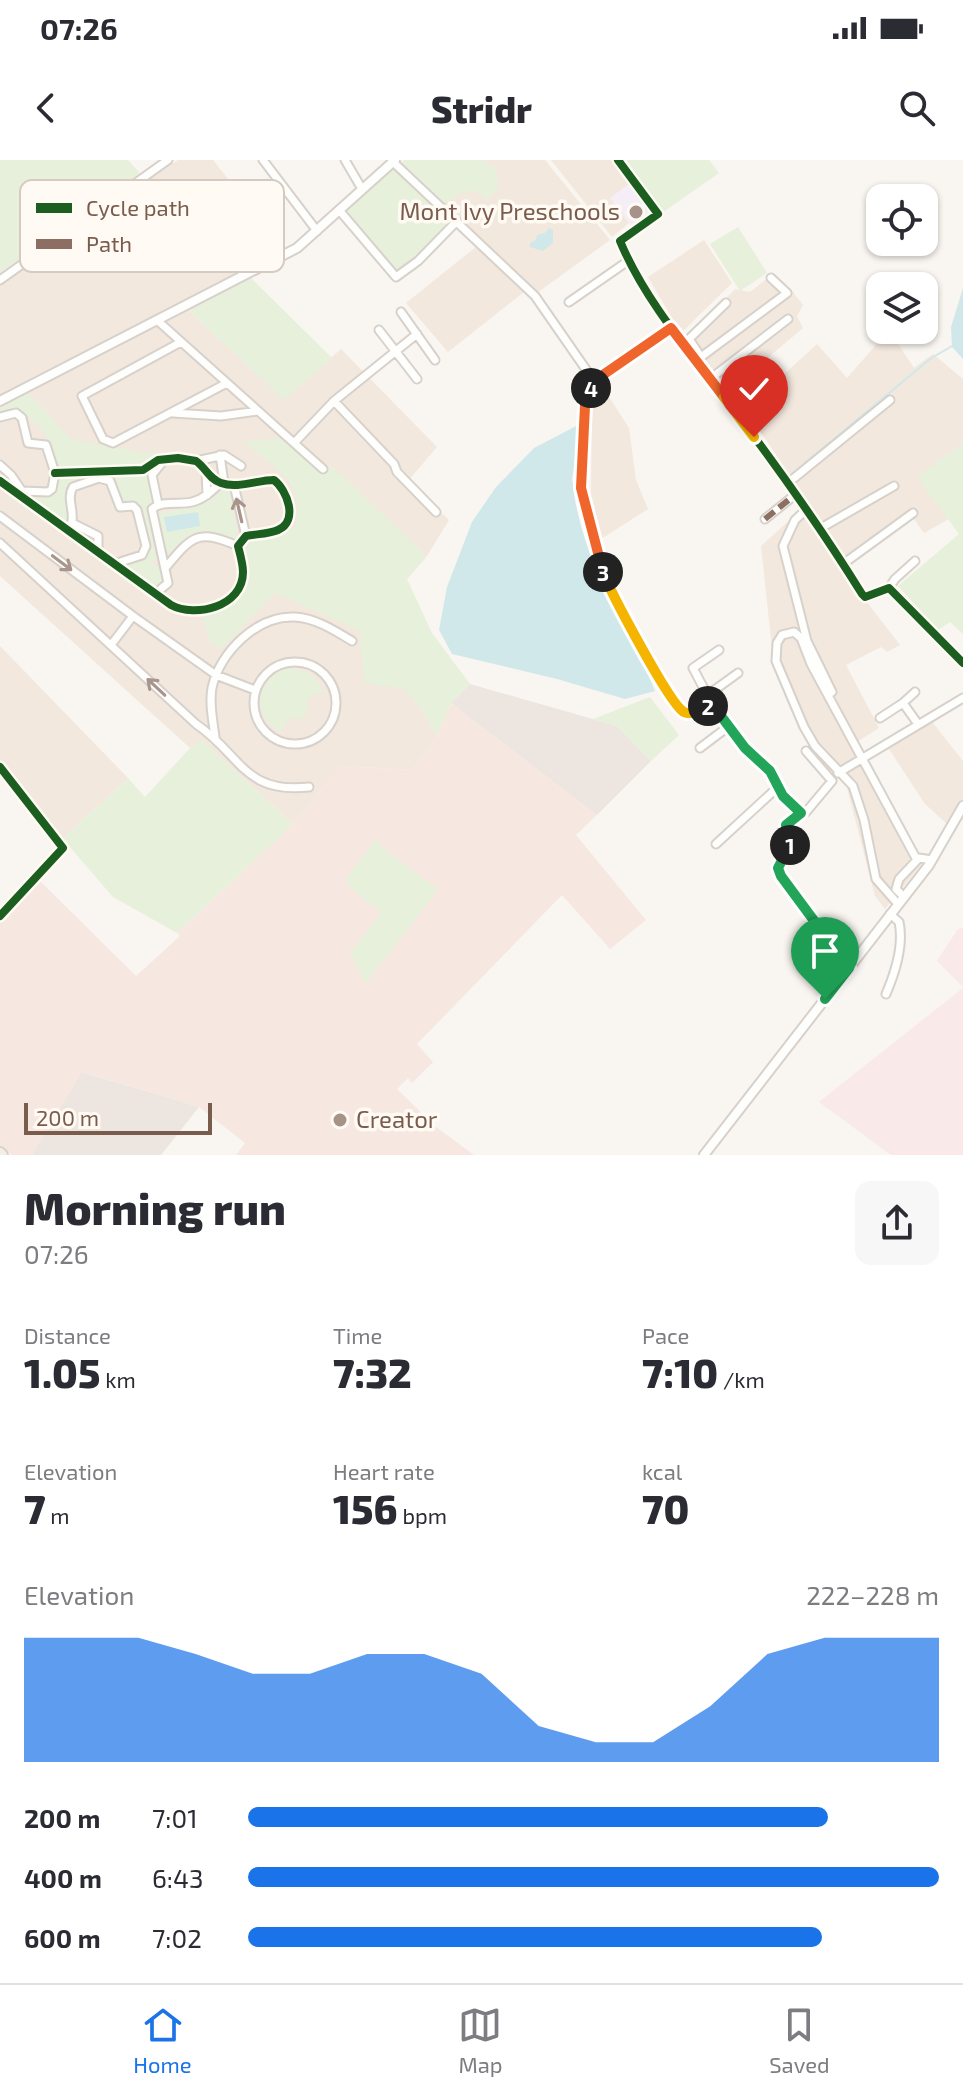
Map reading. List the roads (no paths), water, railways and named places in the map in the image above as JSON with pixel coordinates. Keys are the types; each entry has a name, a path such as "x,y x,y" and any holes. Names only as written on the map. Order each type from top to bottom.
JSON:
{"street":[{"path":"140,180 168,160"},
{"path":"263,160 278,180"},
{"path":"345,160 362,189"},
{"path":"618,160 658,214 620,241 628,261 671,328 701,357 787,293 771,278"},
{"path":"284,255 317,231 394,161 535,296 594,381"},
{"path":"284,188 317,231"},
{"path":"339,210 396,277 418,261 457,221"},
{"path":"569,302 628,261"},
{"path":"0,280 20,266"},
{"path":"0,401 251,272"},
{"path":"726,303 689,339 692,350 710,379 821,528 865,597 889,588 915,561"},
{"path":"401,312 435,360"},
{"path":"710,379 788,319"},
{"path":"158,321 323,469"},
{"path":"671,328 594,381 585,406 581,488 607,584 655,671 683,712 691,713 712,704"},
{"path":"379,330 417,379"},
{"path":"294,443 334,401 417,334"},
{"path":"181,342 82,396 103,439 109,443 227,383"},
{"path":"788,483 890,400"},
{"path":"334,401 436,512"},
{"path":"171,412 221,416 258,411"},
{"path":"0,417 13,412 22,418 27,442 30,445 46,445 55,473 50,491 24,492 0,465"},
{"path":"55,473 146,470 158,460 178,458 196,461 220,455 229,456 241,466"},
{"path":"220,455 222,483"},
{"path":"164,460 152,475 158,504 152,513 166,567 171,605"},
{"path":"0,481 71,526 98,552 155,594 171,605 190,612 226,601 240,584 243,573 238,546 246,536 282,528 288,518 287,497 281,485 274,480 234,485 222,483 196,461"},
{"path":"110,471 110,481 120,507 133,506 137,510 146,546 142,555 114,564"},
{"path":"206,472 207,495"},
{"path":"71,526 70,494 73,487 99,478 110,481"},
{"path":"158,504 193,502 222,483"},
{"path":"234,485 246,536"},
{"path":"821,528 894,486"},
{"path":"765,519 796,494"},
{"path":"807,509 795,520 783,546 807,641 840,708"},
{"path":"843,564 913,513"},
{"path":"0,530 3,518 216,675 255,690"},
{"path":"71,526 98,536 98,552"},
{"path":"166,567 198,537 213,536 238,546"},
{"path":"0,543 196,724 215,737 228,755 254,778 286,788 309,787"},
{"path":"155,594 168,583"},
{"path":"889,588 963,663"},
{"path":"111,645 133,616"},
{"path":"215,737 211,701 221,663 240,641 262,625 293,617 311,620 352,641"},
{"path":"901,900 876,879 864,820 853,786 815,746 804,727 776,661 777,643 782,635 794,632 801,638 811,664 917,860"},
{"path":"719,650 690,670 729,726 750,753 767,767 778,787 801,813"},
{"path":"306,663 317,668 333,688 335,712 330,724 310,741 284,742 262,727 256,716 255,690 270,670 281,664 306,663"},
{"path":"706,695 738,673"},
{"path":"880,718 915,692"},
{"path":"849,968 779,872 790,847 786,825 806,812 840,771 963,698"},
{"path":"903,703 918,724"},
{"path":"700,748 729,726"},
{"path":"806,751 832,781"},
{"path":"0,767 63,848 0,916"},
{"path":"716,844 778,787"},
{"path":"704,1155 932,860 960,820 963,806"},
{"path":"901,900 896,889 899,879 917,860 925,857 932,860"},
{"path":"886,994 895,974 900,933 899,922 890,914"}],"water":[{"path":"549,228 553,230 553,243 543,251 530,247 537,235"},
{"path":"963,288 963,359 952,347 951,327"},
{"path":"580,424 572,480 604,587 655,691 625,699 452,654 439,630 447,587 472,522 496,487 534,448"},
{"path":"198,512 200,526 167,532 164,517"}],"waterway":[{"path":"794,472 930,359 952,346"}],"place":[{"name":"Mont Ivy Preschools","path":"636,212"},
{"name":"Creator","path":"340,1120"}]}
